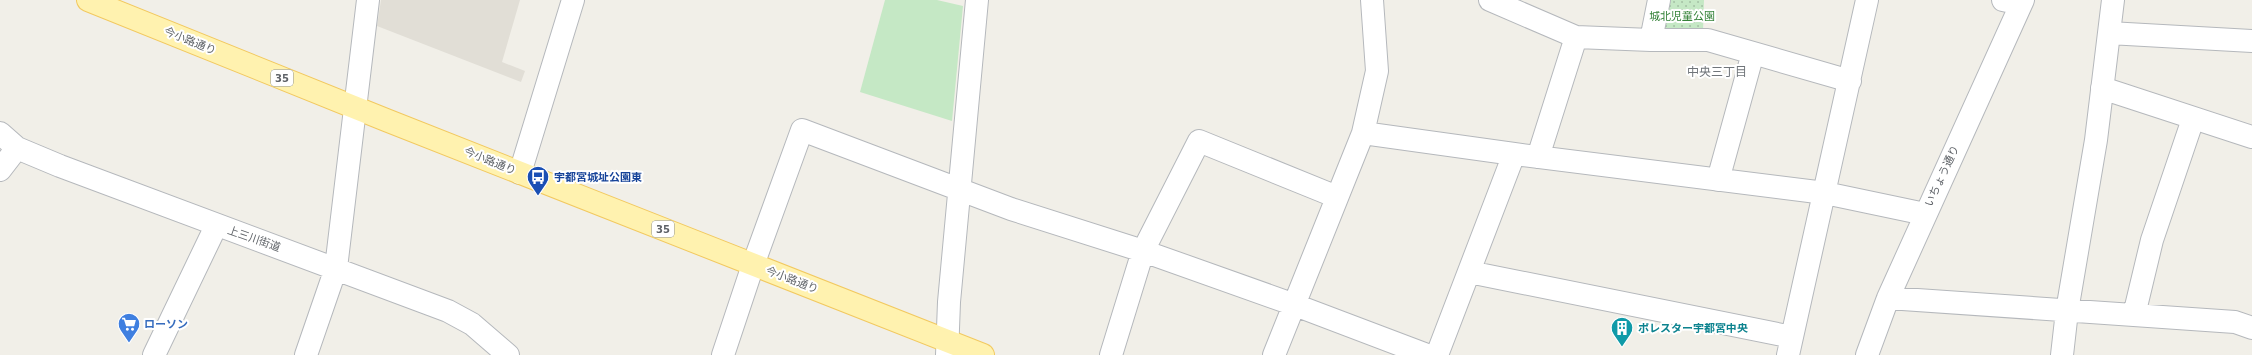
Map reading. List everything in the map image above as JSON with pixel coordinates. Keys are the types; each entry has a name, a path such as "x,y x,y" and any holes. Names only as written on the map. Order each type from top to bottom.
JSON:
{"main road":[{"name":"今小路通り","path":"88,0 753,265 947,348 983,355"}],"street":[{"path":"306,355 336,268 357,108 368,0"},
{"path":"520,173 573,0"},
{"path":"947,348 949,302 977,0"},
{"path":"1274,355 1362,133 1377,71 1372,0"},
{"path":"1490,0 1576,37 1651,40 1708,40 1850,81"},
{"path":"1651,40 1659,0"},
{"path":"1469,272 1790,346 1867,0"},
{"path":"2062,355 2067,311 2096,140 2113,0"},
{"name":"いちょう通り","path":"1867,355 1888,298 2016,1"},
{"path":"2109,33 2252,41"},
{"path":"1538,157 1576,37"},
{"path":"1718,180 1753,53"},
{"path":"2102,88 2252,138"},
{"path":"2134,315 2152,240 2193,119"},
{"path":"723,355 753,265 802,130 1011,209 1143,251 1295,305 1427,355"},
{"path":"0,133 17,148 0,170"},
{"path":"1362,133 1514,154 1825,193 1925,214"},
{"path":"1111,355 1143,251 1199,141 1337,197"},
{"name":"上三川街道","path":"17,148 216,226 336,268 448,312 472,324 508,355"},
{"path":"1437,355 1514,154"},
{"path":"154,355 216,226"},
{"path":"1888,298 2235,322 2252,328"}],"shaded area":[{"path":"381,0 520,0 502,62 525,71 521,82 377,26"}],"green space":[{"path":"885,0 937,0 963,6 952,121 860,92"},
{"name":"城北児童公園","path":"1666,0 1704,0 1703,31 1663,31"}],"place":[{"name":"宇都宮城址公園東","path":"538,196"},
{"name":"ローソン","path":"129,344"},
{"name":"ポレスター宇都宮中央","path":"1622,348"}],"district":[{"name":"中央三丁目","path":"1717,72"}]}
